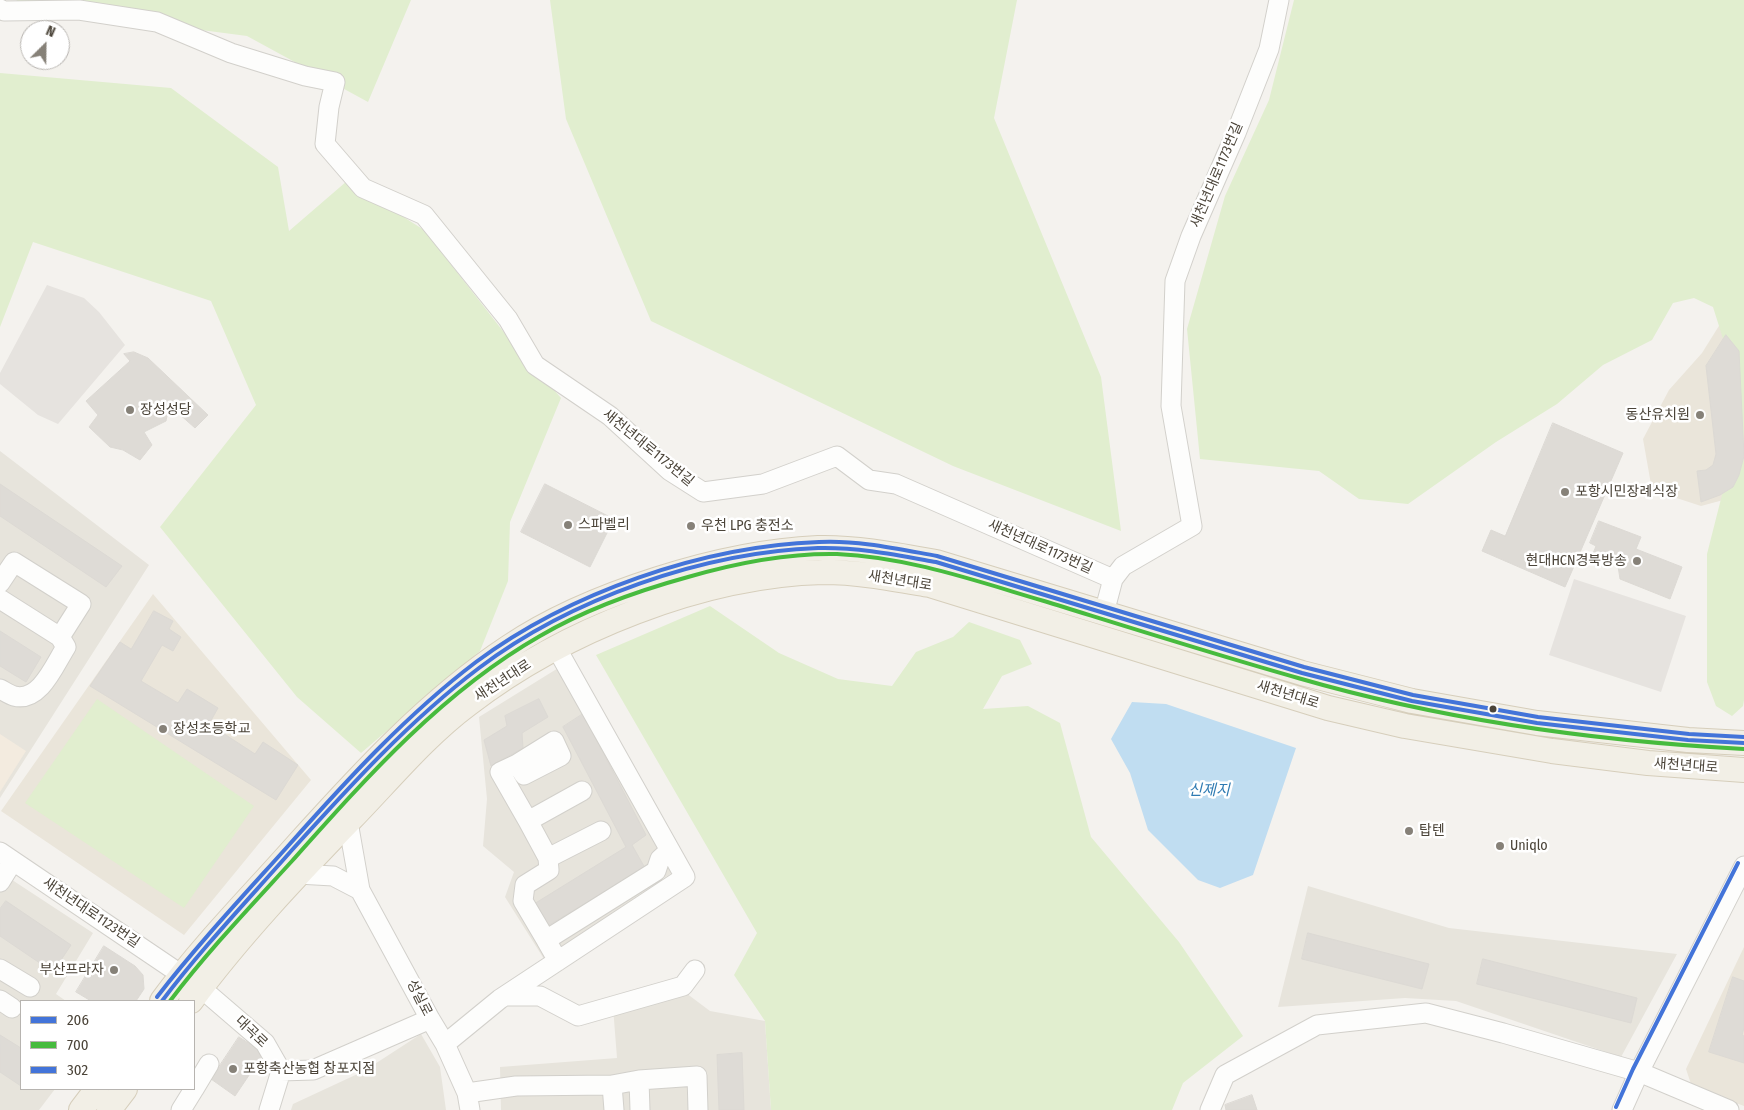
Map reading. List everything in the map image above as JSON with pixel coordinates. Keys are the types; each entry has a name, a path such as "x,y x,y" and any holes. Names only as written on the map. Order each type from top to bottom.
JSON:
{"main road":[{"name":"새천년대로","path":"196,995 355,781 448,692 510,646 548,625 605,598 672,575 744,557 818,548 873,551 936,562 1302,673 1412,701 1537,723 1718,742 1744,743"},
{"name":"새천년대로","path":"163,1000 182,974 290,867 348,822 434,734 466,705 526,665 608,623 670,600 734,582 822,572 877,576 930,585 1328,708 1404,726 1552,751 1648,763 1744,770"},
{"path":"1024,613 1031,590"},
{"path":"1199,668 1206,644"},
{"path":"1648,763 1665,754 1709,756 1715,753 1718,742"},
{"path":"1705,767 1724,778 1744,785"},
{"path":"81,1110 96,1090"},
{"path":"109,1110 124,1090"}],"street":[{"name":"새천년대로1173번길","path":"0,9 4,11 79,10 157,22 231,53 305,76 335,82 328,107 325,144 363,188 424,215 508,319 535,365 610,416 670,470 703,492 763,484 836,456 869,480 896,484 1113,579 1123,566 1192,526 1171,406 1175,281 1191,236 1236,133 1269,49 1279,0"},
{"path":"0,583 7,557 81,604 60,637"},
{"path":"1104,613 1113,579"},
{"path":"0,599 60,637 66,647 44,682 32,695 15,697 0,689"},
{"path":"445,1044 504,996 685,877 557,649"},
{"path":"517,764 500,772 548,858 549,870 525,884 523,901 558,962"},
{"path":"528,821 582,792"},
{"name":"성실로","path":"348,822 360,890 445,1044 469,1102"},
{"path":"548,858 601,831"},
{"path":"546,940 656,871 660,859 670,850"},
{"path":"0,882 7,856"},
{"name":"새천년대로1123번길","path":"7,856 182,974"},
{"path":"1622,1110 1639,1072 1744,866"},
{"path":"290,867 333,876 360,890"},
{"path":"0,969 30,987"},
{"path":"504,996 540,996 578,1016 683,986 695,970"},
{"name":"대곡로","path":"182,974 196,995 265,1043 281,1071"},
{"path":"1210,1110 1225,1075 1318,1025 1426,1013 1504,1032 1639,1072 1729,1110"},
{"path":"269,1110 281,1071 313,1070 430,1019"},
{"path":"195,1087 209,1064"},
{"path":"469,1102 516,1086 612,1085 639,1080 697,1076 698,1110"},
{"path":"639,1080 640,1110"},
{"path":"612,1085 614,1110"},
{"path":"181,1110 193,1090"}],"shaded area":[{"path":"47,285 84,298 99,312 125,345 58,424 38,415 0,384 0,373"},
{"name":"동산유치원","path":"1722,321 1744,337 1727,499 1701,506 1652,490 1643,439 1669,390 1702,353"},
{"path":"0,451 149,565 0,798"},
{"path":"1574,579 1686,616 1661,692 1549,655"},
{"name":"장성초등학교","path":"153,594 311,780 184,935 1,811"},
{"path":"568,662 673,872 544,959 505,897 514,872 483,846 487,799 479,717"},
{"path":"0,734 26,751 0,792"},
{"path":"0,872 93,933 56,994 65,1000 20,1000 20,1090 54,1090 39,1110 0,1110"},
{"path":"1308,886 1449,928 1677,954 1621,1057 1456,1001 1405,998 1278,1007"},
{"path":"1744,947 1744,1106 1692,1087 1686,1069"},
{"path":"686,993 710,1011 765,1021 771,1110 501,1110 500,1067 617,1058 613,1007"},
{"path":"421,1034 440,1067 446,1110 291,1110 293,1104 364,1071"}],"green space":[{"path":"16,0 411,0 368,102 247,36 26,7"},
{"path":"550,0 1017,0 994,118 1101,377 1121,531 953,466 651,321 566,119"},
{"path":"1294,0 1744,0 1744,700 1743,706 1732,716 1716,706 1707,682 1707,554 1724,487 1735,377 1713,307 1694,298 1673,303 1652,340 1603,365 1557,404 1496,442 1408,504 1359,499 1319,471 1200,459 1187,329 1225,196 1269,100"},
{"path":"0,73 171,88 278,167 289,231 347,181 424,230 506,335 561,398 510,522 508,581 480,651 361,753 297,697 160,527 256,405 211,301 33,242 0,327"},
{"path":"710,606 779,653 838,679 892,686 916,652 953,637 969,622 1020,640 1032,664 1002,676 983,709 1028,706 1060,723 1091,837 1179,942 1243,1036 1183,1083 1172,1110 771,1110 765,1021 734,975 757,933 596,655"},
{"path":"97,699 254,806 184,908 25,803"}],"water":[{"name":"신제지","path":"1132,702 1166,704 1296,748 1253,875 1220,888 1198,880 1148,830 1130,773 1111,739"}],"building":[{"path":"1726,335 1739,351 1744,456 1739,475 1733,487 1720,495 1701,502 1697,471 1706,470 1713,465 1716,454 1706,366"},
{"name":"장성성당","path":"134,352 148,358 208,415 195,428 169,405 166,421 144,432 152,445 140,460 123,450 110,447 89,427 98,415 86,401 130,361 124,354"},
{"name":"포항시민장례식장","path":"1553,423 1623,453 1565,587 1482,551 1491,530 1505,536"},
{"path":"0,484 122,566 106,587 0,516"},
{"name":"스파벨리","path":"545,484 614,519 590,567 521,532"},
{"name":"현대HCN경북방송","path":"1599,521 1641,537 1636,549 1682,567 1670,599 1620,579 1618,566 1592,556 1596,546 1590,543"},
{"path":"154,611 173,621 169,629 181,637 173,651 162,645 141,681 178,703 187,689 218,708 209,724 255,754 263,742 298,765 276,800 90,686 120,642 131,649"},
{"path":"0,631 41,657 26,682 0,666"},
{"path":"539,699 548,717 522,733 523,748 491,766 484,740 507,726 505,716"},
{"path":"583,714 646,835 632,845 645,868 549,925 534,904 626,847 563,727"},
{"path":"6,901 71,945 53,972 0,936 0,909"},
{"path":"1308,933 1429,964 1422,989 1302,959"},
{"name":"부산프라자","path":"104,946 135,966 143,975 144,989 137,1000 89,1000 76,992"},
{"path":"1483,959 1637,998 1631,1023 1477,984"},
{"path":"1733,977 1744,981 1744,1028 1742,1035 1744,1036 1744,1063 1709,1052"},
{"path":"0,1035 20,1047 20,1085 0,1072"},
{"path":"239,1037 264,1053 235,1096 211,1079"},
{"path":"742,1053 744,1110 719,1110 717,1055"},
{"path":"1252,1095 1257,1110 1226,1110 1225,1105"}],"transit line":[{"name":"302","path":"157,997 221,920 355,773 401,726 450,682 476,662 513,637 552,615 638,578 729,553 774,545 834,542 863,544 937,556 1304,667 1413,695 1538,717 1689,734 1744,737"},
{"name":"206","path":"163,1000 225,924 358,778 428,710 479,668 515,643 554,621 596,601 684,570 774,551 818,548 848,549 936,562 1302,673 1412,701 1537,723 1688,740 1744,743"},
{"name":"700","path":"171,1000 229,930 377,768 407,738 470,683 504,658 575,617 669,582 724,567 762,560 799,555 837,554 863,556 916,565 967,578 1266,669 1408,706 1463,717 1575,734 1744,749"},
{"name":"302","path":"1616,1107 1633,1069 1738,863"}],"place":[{"name":"장성성당","path":"130,410"},
{"name":"동산유치원","path":"1700,415"},
{"name":"포항시민장례식장","path":"1565,492"},
{"name":"스파벨리","path":"568,525"},
{"name":"우천 LPG 충전소","path":"691,526"},
{"name":"현대HCN경북방송","path":"1637,561"},
{"name":"장성초등학교","path":"163,729"},
{"name":"탑텐","path":"1409,831"},
{"name":"Uniqlo","path":"1500,846"},
{"name":"부산프라자","path":"114,970"},
{"name":"포항축산농협 창포지점","path":"233,1069"}]}
